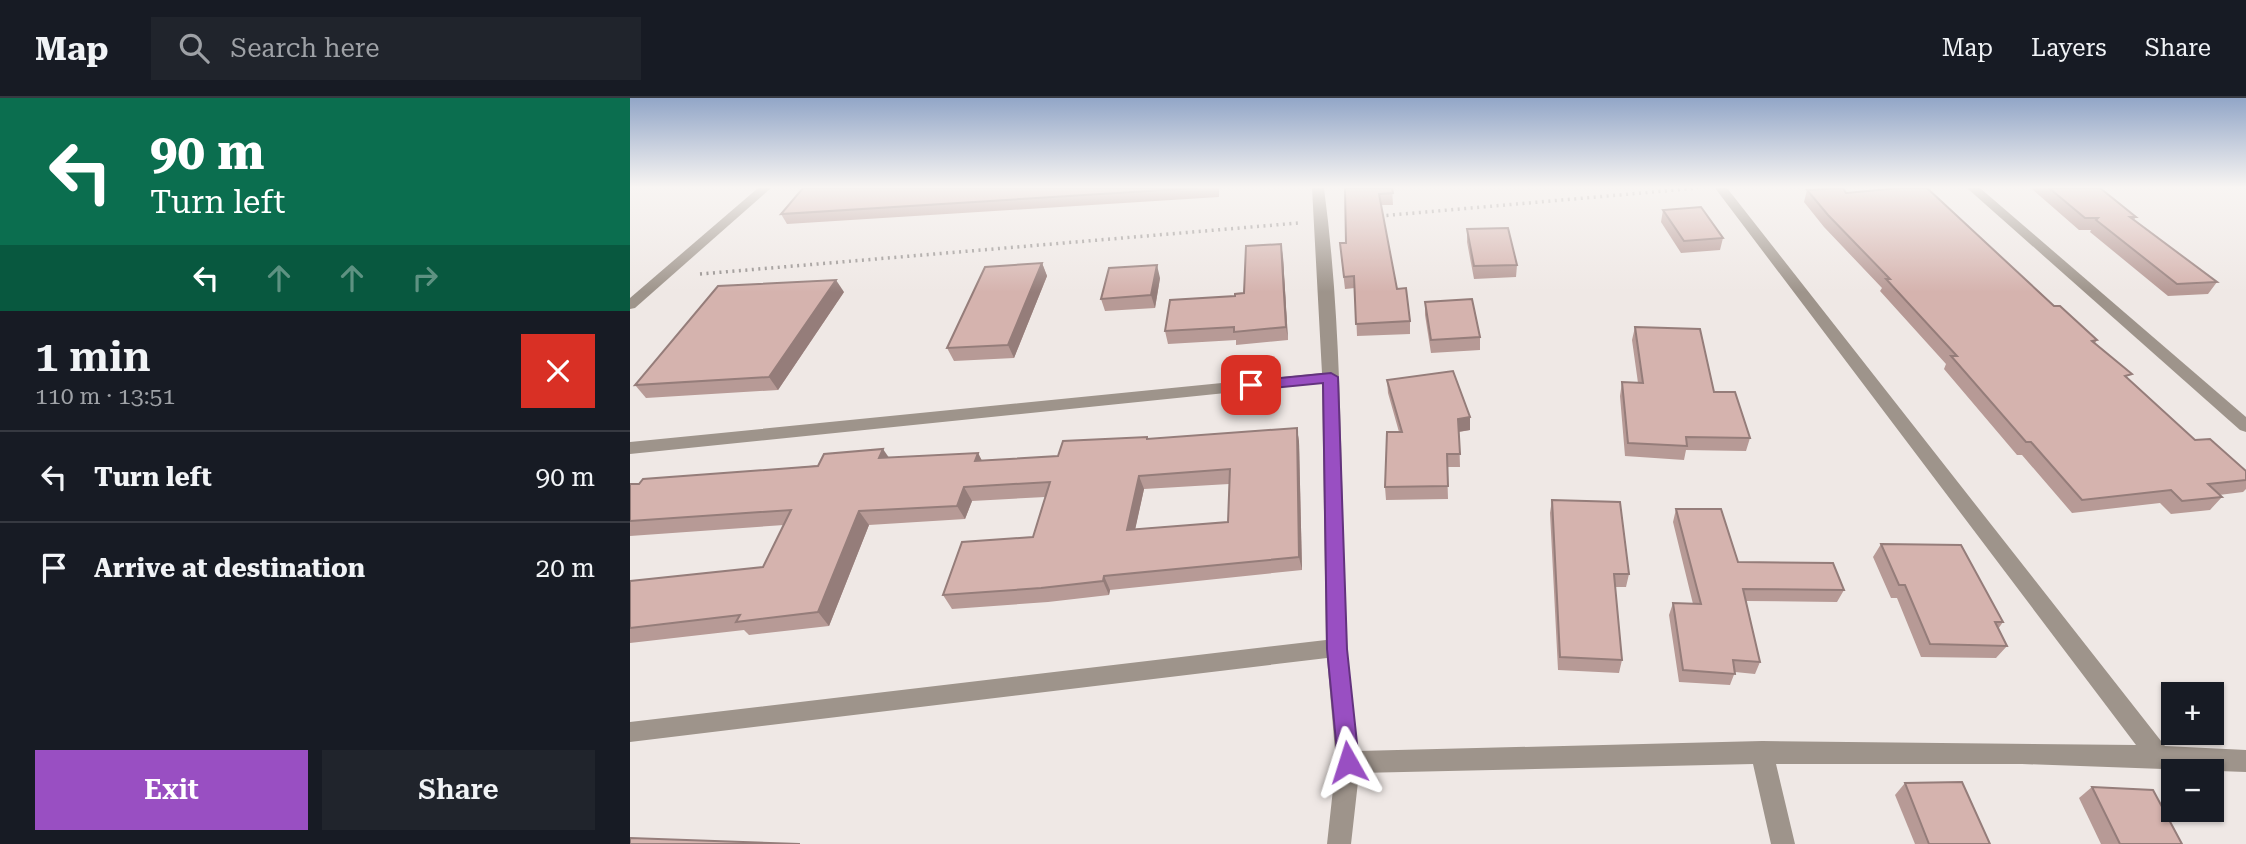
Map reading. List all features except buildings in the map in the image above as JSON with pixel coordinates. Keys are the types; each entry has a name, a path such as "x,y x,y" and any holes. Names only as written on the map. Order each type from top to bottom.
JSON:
{"street":[{"path":"630,304 664,278 726,223"},
{"path":"1322,223 1331,377 1337,649 1348,762 1339,844"},
{"path":"1748,223 2158,756"},
{"path":"2013,223 2246,426"},
{"path":"630,448 1331,377"},
{"path":"630,732 1337,649"},
{"path":"1762,752 1783,844"},
{"path":"1348,762 1762,752 2158,756 2246,761"}],"path":[{"path":"664,278 1301,223"}],"route":[{"path":"1251,385 1331,377 1337,649 1348,762"}]}
